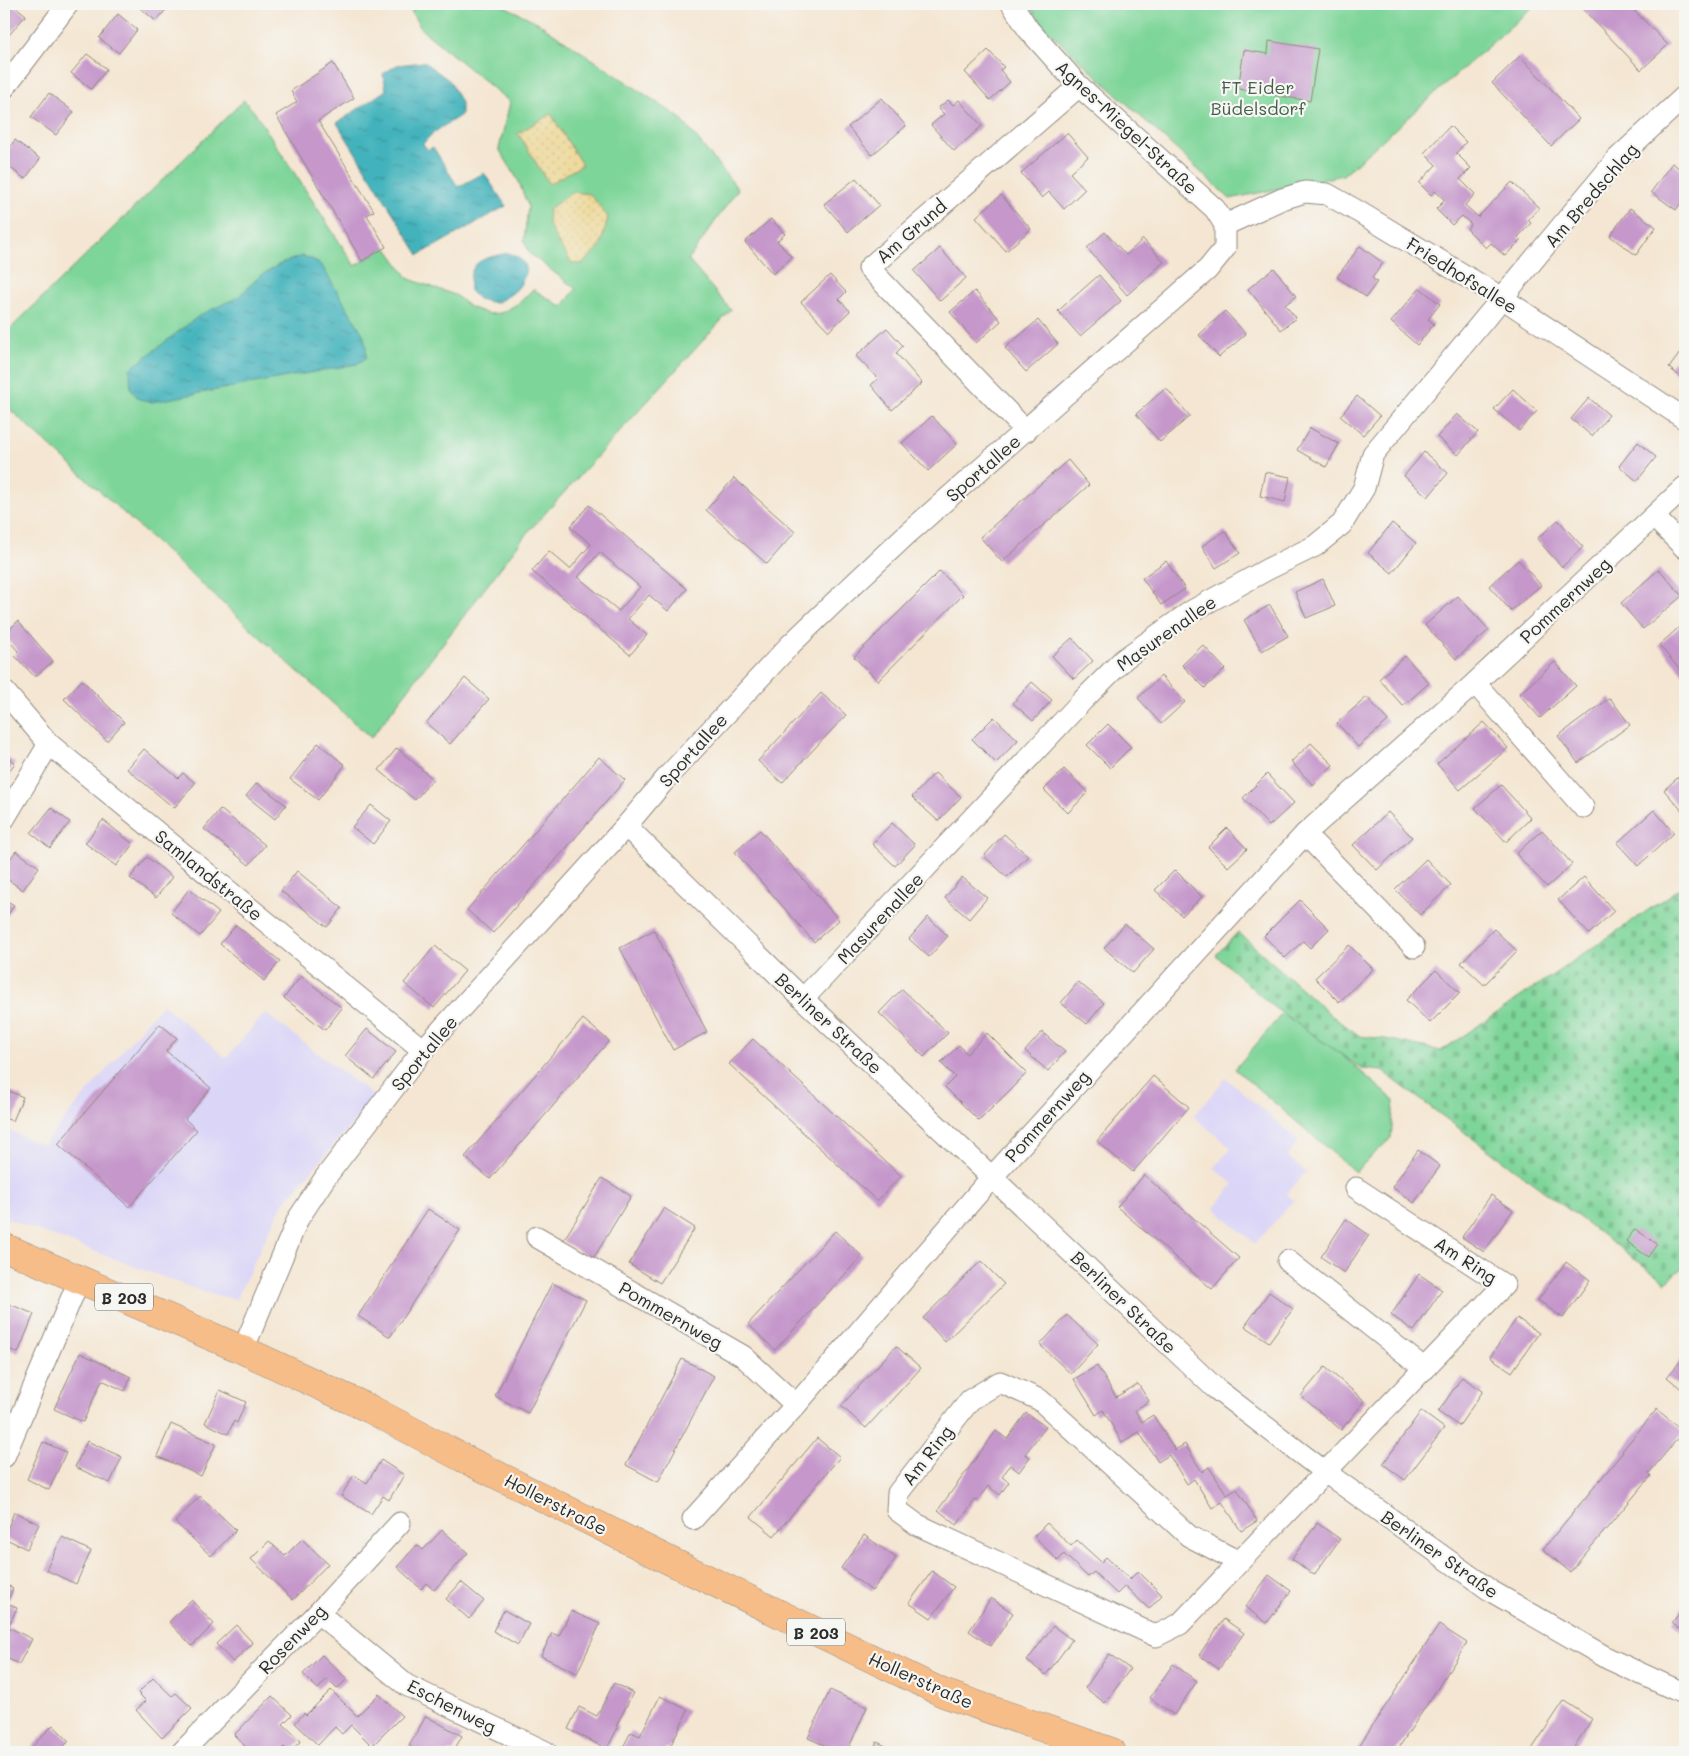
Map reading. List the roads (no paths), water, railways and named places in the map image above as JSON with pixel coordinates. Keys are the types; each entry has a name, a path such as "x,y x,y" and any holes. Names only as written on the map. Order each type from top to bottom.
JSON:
{"main road":[{"name":"Hollerstraße","path":"4,1247 80,1278 243,1350 370,1409 662,1557 943,1693 1112,1752"}],"street":[{"path":"4,88 68,4"},
{"name":"Agnes-Miegel-Straße","path":"1012,4 1028,29 1079,86 1215,209 1225,225"},
{"name":"Am Grund","path":"1026,431 869,268 1079,86"},
{"name":"Am Bredschlag","path":"1502,298 1618,159 1685,96"},
{"name":"Friedhofsallee","path":"1225,225 1282,199 1304,192 1327,194 1502,298 1685,419"},
{"name":"Sportallee","path":"243,1350 298,1220 326,1178 423,1050 626,826 669,774 790,645 906,535 1208,269 1225,248 1225,225"},
{"name":"Masurenallee","path":"803,999 1083,700 1124,659 1190,612 1268,569 1315,546 1342,524 1364,488 1373,454 1502,298"},
{"name":"Pommernweg","path":"693,1518 796,1405 992,1176 1305,834 1476,683 1685,487"},
{"path":"1654,517 1685,548"},
{"path":"1476,683 1583,807"},
{"name":"Samlandstraße","path":"4,691 49,744 423,1050"},
{"path":"4,819 49,744"},
{"name":"Berliner Straße","path":"626,826 803,999 1215,1388 1325,1472 1492,1591 1609,1659 1685,1694"},
{"path":"1305,834 1414,946"},
{"name":"Am Ring","path":"1239,1562 1189,1536 1040,1400 1000,1382 970,1400 898,1493 897,1510 916,1524 1156,1636 1180,1624 1504,1285 1356,1188"},
{"name":"Pommernweg","path":"537,1237 743,1356 796,1405"},
{"path":"1288,1261 1425,1369"},
{"path":"4,1457 80,1278"},
{"name":"Rosenweg","path":"182,1752 318,1613 400,1523"},
{"name":"Eschenweg","path":"318,1613 406,1685 546,1752"}],"water":[{"path":"424,62 450,81 461,103 461,115 436,131 423,144 428,150 433,147 458,187 484,173 506,206 419,255 337,123 386,90 383,74 397,65"},
{"path":"508,253 518,257 526,266 520,285 513,293 495,303 478,299 470,291 471,273 474,267 484,259"},
{"path":"302,256 312,259 322,266 363,334 366,358 357,364 152,402 139,399 131,390 130,369 200,315 238,297 260,276 282,263"}],"park label":[{"name":"FT Eider Büdelsdorf","path":"1258,97"}]}
